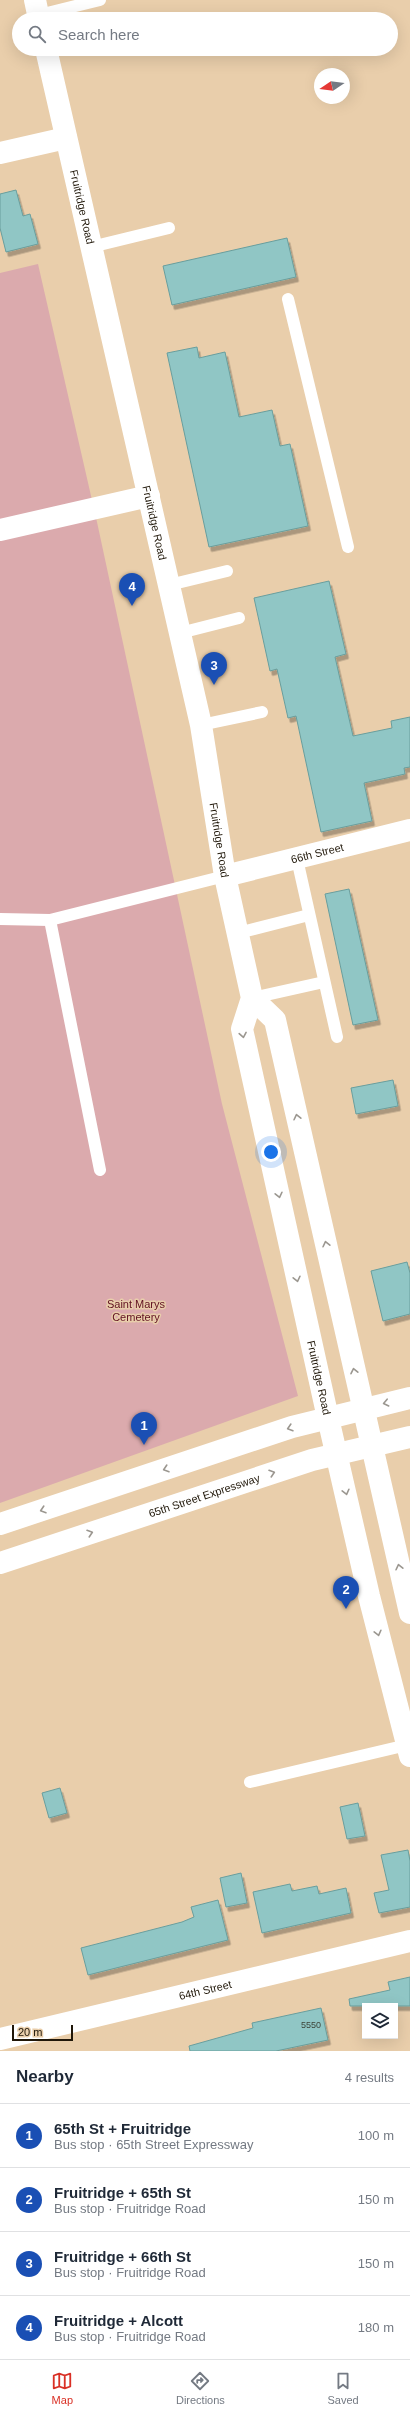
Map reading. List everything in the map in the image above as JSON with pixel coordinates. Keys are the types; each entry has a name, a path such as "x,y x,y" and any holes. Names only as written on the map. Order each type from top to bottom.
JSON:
{"main road":[{"name":"Fruitridge Road","path":"48,56 200,725 225,876 252,998 242,1029 336,1454 369,1596 408,1751"},
{"path":"0,154 66,138"},
{"path":"0,530 148,496"},
{"name":"66th Street","path":"225,876 410,830"},
{"path":"252,998 275,1020 362,1409 409,1608"},
{"path":"0,1524 292,1427 410,1398"},
{"name":"65th Street Expressway","path":"0,1563 312,1460 410,1436"},
{"name":"64th Street","path":"0,2038 410,1941"}],"lane":[{"path":"38,11 100,0"},
{"path":"91,247 169,228"},
{"path":"288,299 348,547"},
{"path":"168,584 227,572"},
{"path":"180,633 239,618"},
{"path":"200,725 262,712"},
{"path":"298,859 309,915 337,1037"},
{"path":"0,919 50,920 225,876"},
{"path":"238,932 309,915"},
{"path":"50,920 100,1170"},
{"path":"252,998 324,982"},
{"path":"250,1782 408,1751"}],"green space":[{"name":"Saint Marys Cemetery","path":"38,264 97,522 222,1104 298,1396 0,1503 0,273"}],"building":[{"path":"16,190 23,216 30,214 38,244 6,252 0,228 0,194"},
{"path":"287,238 296,277 172,305 163,266"},
{"path":"197,347 199,358 225,352 239,417 272,410 280,446 290,444 308,526 209,547 167,353"},
{"path":"329,581 346,654 335,657 353,736 392,728 391,721 410,717 410,767 404,768 405,774 364,783 372,821 321,832 296,716 288,718 277,669 270,671 254,598"},
{"path":"349,889 378,1020 353,1025 325,894"},
{"path":"393,1080 398,1106 356,1114 351,1088"},
{"path":"407,1262 410,1273 410,1314 383,1321 371,1271"},
{"path":"60,1788 67,1813 49,1818 42,1793"},
{"path":"358,1803 365,1836 347,1839 340,1807"},
{"path":"408,1850 410,1861 410,1907 379,1913 374,1893 389,1890 381,1855"},
{"path":"241,1873 247,1903 226,1907 220,1878"},
{"path":"290,1884 292,1891 317,1886 319,1894 346,1888 351,1913 262,1933 253,1892"},
{"path":"218,1900 228,1940 88,1975 81,1948 182,1922 194,1917 191,1907"},
{"path":"410,1977 410,2006 398,2006 398,2003 362,2003 362,2006 350,2006 349,1999 390,1990 388,1982"},
{"path":"321,2008 328,2040 276,2051 190,2051 189,2046 253,2028 252,2023"}],"place":[{"name":"Fruitridge + Alcott","path":"132,606"},
{"name":"Fruitridge + 66th St","path":"214,685"},
{"name":"65th St + Fruitridge","path":"144,1445"},
{"name":"Fruitridge + 65th St","path":"346,1609"}]}
